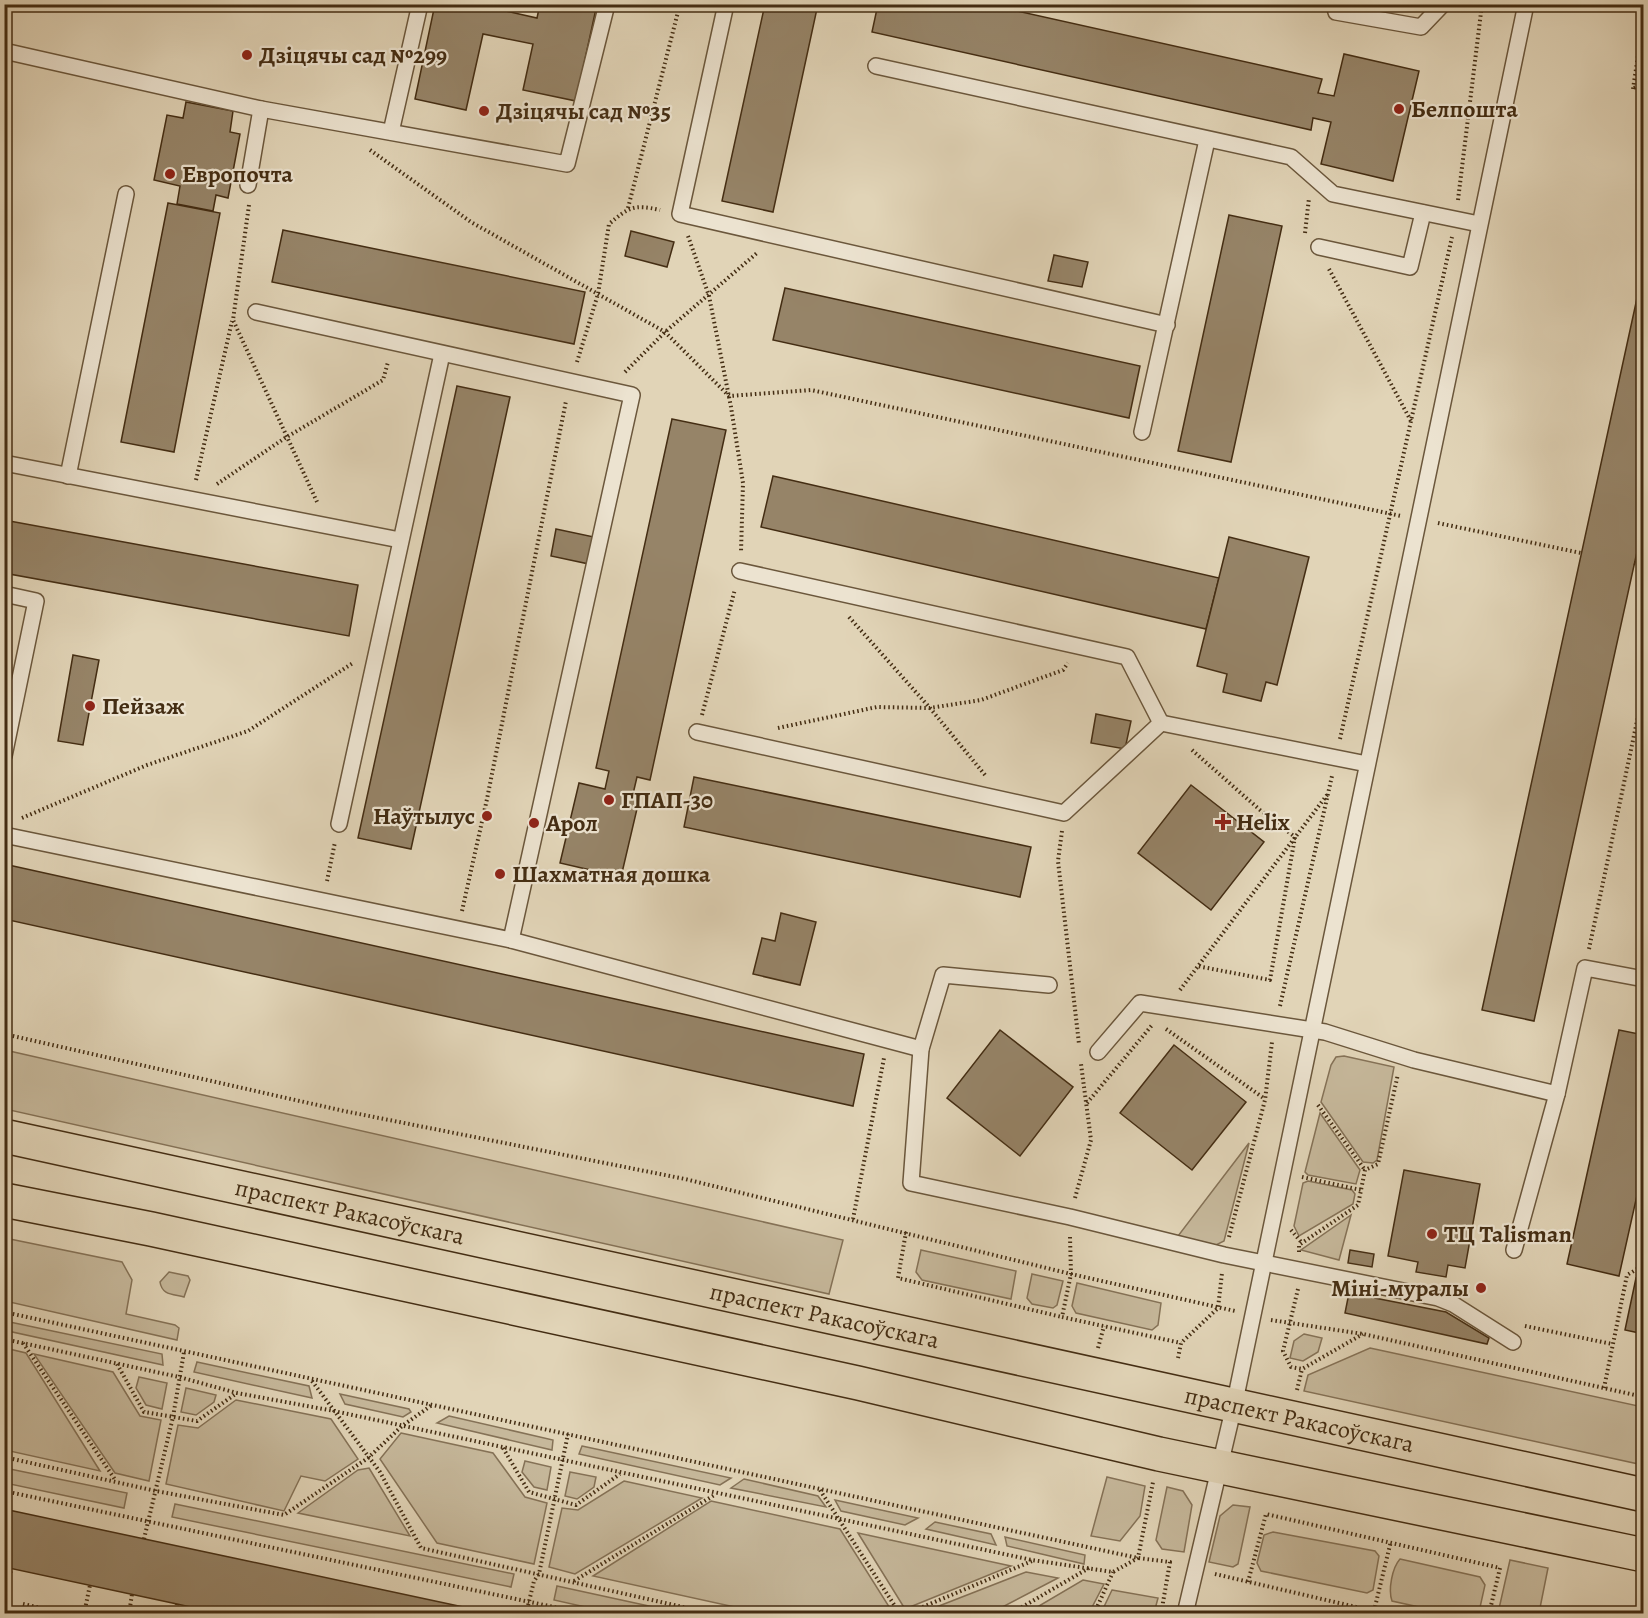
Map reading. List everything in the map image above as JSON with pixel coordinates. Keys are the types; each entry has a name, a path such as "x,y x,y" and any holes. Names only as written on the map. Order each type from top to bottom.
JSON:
{"main road":[{"name":"праспект Ракасоўскага","path":"4,1136 1644,1495"},
{"path":"4,1200 151,1229 846,1381 1221,1467 1644,1556"}],"lane":[{"path":"391,132 420,4"},
{"path":"4,51 261,109 567,164 607,4"},
{"path":"726,4 680,214 1167,325"},
{"path":"1334,4 1336,12 1421,27 1443,4"},
{"path":"1185,1614 1234,1406 1526,4"},
{"path":"876,66 1291,157 1333,194 1479,224"},
{"path":"248,185 261,109"},
{"path":"1143,432 1206,140"},
{"path":"68,476 126,194"},
{"path":"1319,247 1410,267 1423,213"},
{"path":"256,312 632,396 511,940"},
{"path":"339,824 442,354"},
{"path":"4,463 400,540"},
{"path":"740,571 1127,657 1161,723"},
{"path":"4,594 36,601 4,756"},
{"path":"1161,723 1367,764"},
{"path":"698,732 1064,813 1161,723"},
{"path":"4,835 511,940 921,1049"},
{"path":"1514,1250 1557,1094 1585,968 1644,979"},
{"path":"1048,986 943,975 921,1049 911,1183 1070,1217 1332,1280 1438,1298 1517,1338"},
{"path":"1098,1052 1140,1003 1312,1029 1414,1060 1557,1094"}],"path":[{"path":"458,929 489,788 570,382 598,294 609,224 628,208 680,4"},
{"path":"1178,1358 1181,1343 1218,1308 1224,1255 1265,1100 1276,1024 1456,219 1482,4"},
{"path":"1644,16 1633,89 1644,83"},
{"path":"367,148 471,222 665,332 729,396 811,390 1581,553"},
{"path":"1304,241 1311,176"},
{"path":"192,501 233,320 249,216 248,185"},
{"path":"628,208 644,207 680,214 710,296 743,483 740,571 698,732"},
{"path":"607,390 665,332 710,296 776,236"},
{"path":"1320,267 1328,269 1411,422"},
{"path":"233,320 285,438 329,526"},
{"path":"192,501 285,438 383,380 393,343"},
{"path":"1634,563 1644,565"},
{"path":"818,589 858,625 930,708 1004,799"},
{"path":"741,742 789,724 877,707 930,708 981,700 1063,670 1079,647"},
{"path":"15,820 147,765 248,731 342,668 375,652"},
{"path":"1585,968 1644,688"},
{"path":"1161,723 1260,810 1295,837"},
{"path":"1086,1104 1155,1022 1328,793"},
{"path":"1064,813 1058,861 1079,1047"},
{"path":"322,901 339,824"},
{"path":"1197,966 1270,980 1295,837"},
{"path":"1155,1022 1265,1100"},
{"path":"4,1034 344,1110 685,1179 1071,1274 1238,1311"},
{"path":"853,1219 888,1040"},
{"path":"1062,1317 1071,1274 1070,1217 1090,1140 1081,1058"},
{"path":"1365,1170 1378,1164 1398,1070 1414,1060"},
{"path":"1318,1105 1365,1170 1358,1205 1299,1245 1301,1271 1283,1351 1291,1367 1302,1369 1364,1334"},
{"path":"1302,1176 1361,1190"},
{"path":"906,1232 898,1278 1181,1343"},
{"path":"1604,1388 1628,1275 1644,1265"},
{"path":"4,1312 1138,1558 1170,1562 1161,1614"},
{"path":"1267,1319 1364,1334 1644,1397"},
{"path":"1517,1338 1522,1325 1612,1344"},
{"path":"4,1339 179,1377 237,1393 562,1459 621,1474 1032,1560 1113,1572"},
{"path":"23,1342 116,1481"},
{"path":"144,1539 173,1418 184,1352"},
{"path":"117,1364 144,1412 197,1421 237,1393"},
{"path":"1297,1391 1302,1369"},
{"path":"312,1380 380,1472 421,1548 714,1614"},
{"path":"4,1457 156,1491 284,1515 351,1467 368,1458 402,1426 432,1405"},
{"path":"526,1614 534,1581 539,1574 568,1434"},
{"path":"502,1448 529,1492 576,1505 621,1474"},
{"path":"1094,1614 1113,1572 1138,1558 1154,1482"},
{"path":"820,1489 900,1614"},
{"path":"4,1491 587,1614"},
{"path":"573,1581 717,1493"},
{"path":"1248,1582 1266,1514 1500,1568 1489,1614"},
{"path":"1374,1611 1391,1541"},
{"path":"906,1614 1032,1560"},
{"path":"1010,1614 1089,1567"},
{"path":"4,1600 11,1569"},
{"path":"1215,1574 1386,1614"},
{"path":"84,1614 90,1586"},
{"path":"129,1614 132,1594"},
{"path":"175,1614 177,1604"},
{"path":"9,1610 68,1614"}],"shaded area":[{"path":"5,1050 843,1240 829,1294 5,1109"},
{"path":"1344,1056 1394,1067 1377,1160 1373,1163 1363,1162 1321,1102 1331,1065 1336,1057"},
{"path":"1320,1113 1360,1170 1356,1184 1308,1175 1305,1172"},
{"path":"1249,1143 1224,1241 1214,1246 1178,1236"},
{"path":"1308,1181 1352,1190 1355,1194 1353,1204 1299,1236 1294,1226 1303,1183"},
{"path":"1351,1215 1339,1260 1301,1250"},
{"path":"5,1238 122,1262 132,1280 126,1314 175,1325 179,1328 177,1340 5,1301"},
{"path":"921,1250 1016,1271 1011,1299 922,1280 916,1272"},
{"path":"169,1272 188,1276 190,1280 184,1297 168,1293 161,1286 160,1282"},
{"path":"1032,1274 1063,1281 1057,1305 1053,1308 1032,1304 1027,1298"},
{"path":"1077,1283 1161,1303 1158,1325 1152,1330 1076,1313 1072,1306"},
{"path":"5,1321 162,1354 163,1365 8,1331"},
{"path":"1304,1334 1322,1338 1318,1352 1303,1361 1290,1358 1294,1341"},
{"path":"5,1348 26,1353 100,1471 5,1450"},
{"path":"1370,1348 1643,1407 1643,1465 1304,1391 1308,1375"},
{"path":"34,1354 113,1372 140,1416 161,1420 149,1481 115,1473"},
{"path":"197,1362 309,1386 312,1398 194,1372"},
{"path":"139,1377 167,1383 162,1409 146,1405 136,1388"},
{"path":"186,1388 216,1395 214,1402 196,1415 181,1412"},
{"path":"340,1394 409,1409 411,1412 403,1417 345,1404"},
{"path":"236,1400 331,1419 358,1459 325,1481 301,1476 284,1511 166,1484 178,1425 198,1428"},
{"path":"449,1416 553,1440 552,1450 437,1423"},
{"path":"401,1433 493,1453 525,1497 547,1503 534,1564 437,1543 380,1459"},
{"path":"582,1446 731,1478 720,1485 579,1454"},
{"path":"525,1461 551,1467 547,1490 534,1487 522,1472"},
{"path":"5,1468 127,1493 124,1508 5,1483"},
{"path":"369,1468 410,1536 298,1513 358,1470"},
{"path":"570,1472 596,1477 594,1487 577,1499 565,1496"},
{"path":"1107,1477 1145,1486 1140,1516 1120,1541 1091,1536"},
{"path":"744,1479 818,1496 826,1507 731,1488"},
{"path":"624,1481 702,1498 575,1574 549,1567 562,1508 578,1510"},
{"path":"1167,1487 1183,1491 1192,1505 1184,1552 1162,1549 1156,1540"},
{"path":"835,1500 918,1518 905,1525 841,1511"},
{"path":"711,1501 840,1529 893,1613 762,1613 593,1576"},
{"path":"175,1504 514,1574 511,1587 172,1517"},
{"path":"1233,1505 1250,1507 1238,1564 1233,1567 1209,1562 1220,1516"},
{"path":"935,1522 991,1534 996,1545 926,1529"},
{"path":"1273,1532 1375,1551 1379,1556 1373,1590 1367,1593 1261,1571 1257,1563 1264,1535"},
{"path":"858,1533 1011,1566 905,1609"},
{"path":"1005,1537 1085,1555 1084,1564 1007,1546"},
{"path":"1400,1559 1480,1577 1485,1585 1479,1612 1446,1613 1392,1601 1390,1591 1392,1579"},
{"path":"1510,1560 1548,1568 1539,1613 1498,1613"},
{"path":"1026,1572 1058,1578 991,1613 921,1613"},
{"path":"1083,1580 1104,1584 1089,1613 1027,1613"},
{"path":"557,1586 681,1613 612,1613 554,1600"},
{"path":"1112,1590 1158,1598 1154,1613 1101,1613"}],"building":[{"path":"435,4 492,4 492,8 537,18 540,4 597,4 576,101 523,90 533,44 483,34 466,110 415,99"},
{"path":"765,4 818,4 773,212 722,201"},
{"path":"878,4 986,4 1322,79 1318,93 1334,96 1344,54 1419,71 1393,181 1321,164 1331,122 1313,118 1311,130 872,32"},
{"path":"186,102 233,111 230,132 240,134 228,198 216,195 213,211 177,204 180,186 154,180 167,115 183,118"},
{"path":"168,203 220,213 174,452 121,442"},
{"path":"1229,215 1282,226 1231,462 1178,451"},
{"path":"283,230 585,292 574,344 272,282"},
{"path":"631,231 674,242 667,267 625,256"},
{"path":"1054,255 1088,262 1082,287 1048,281"},
{"path":"1644,266 1644,520 1534,1021 1482,1010"},
{"path":"785,288 1140,366 1129,418 773,340"},
{"path":"457,386 510,397 411,849 358,838"},
{"path":"672,419 726,430 650,780 637,777 633,794 640,796 621,877 560,863 579,783 605,789 609,771 596,768"},
{"path":"773,476 1219,578 1206,629 761,527"},
{"path":"4,520 358,585 349,636 4,573"},
{"path":"556,529 594,537 589,564 551,556"},
{"path":"1229,537 1309,557 1277,685 1266,682 1261,701 1223,692 1227,674 1197,666"},
{"path":"73,655 99,660 83,745 58,741"},
{"path":"1096,714 1131,721 1125,749 1091,743"},
{"path":"694,777 1031,847 1020,897 684,827"},
{"path":"1191,785 1264,842 1211,910 1138,853"},
{"path":"4,864 864,1054 853,1106 4,919"},
{"path":"781,913 816,922 800,985 753,974 762,938 775,941"},
{"path":"1000,1030 1073,1087 1020,1156 947,1098"},
{"path":"1619,1030 1644,1035 1644,1164 1619,1276 1567,1264"},
{"path":"1174,1045 1246,1102 1192,1170 1120,1113"},
{"name":"ТЦ Talisman","path":"1404,1170 1480,1184 1465,1268 1448,1265 1446,1277 1416,1272 1418,1262 1388,1256"},
{"path":"1350,1250 1374,1254 1372,1267 1348,1263"},
{"path":"1636,1278 1644,1280 1644,1334 1625,1330"},
{"path":"1349,1293 1446,1312 1489,1338 1487,1344 1345,1313"},
{"path":"4,1509 496,1614 222,1614 4,1567"}],"place":[{"name":"Дзіцячы сад №299","path":"247,55"},
{"name":"Белпошта","path":"1399,109"},
{"name":"Дзіцячы сад №35","path":"484,111"},
{"name":"Европочта","path":"170,174"},
{"name":"Пейзаж","path":"90,706"},
{"name":"ГПАП-30","path":"609,800"},
{"name":"Наўтылус","path":"487,816"},
{"name":"Helix","path":"1223,822"},
{"name":"Арол","path":"534,823"},
{"name":"Шахматная дошка","path":"500,874"},
{"name":"ТЦ Talisman","path":"1432,1234"},
{"name":"Міні-муралы","path":"1481,1288"}]}
